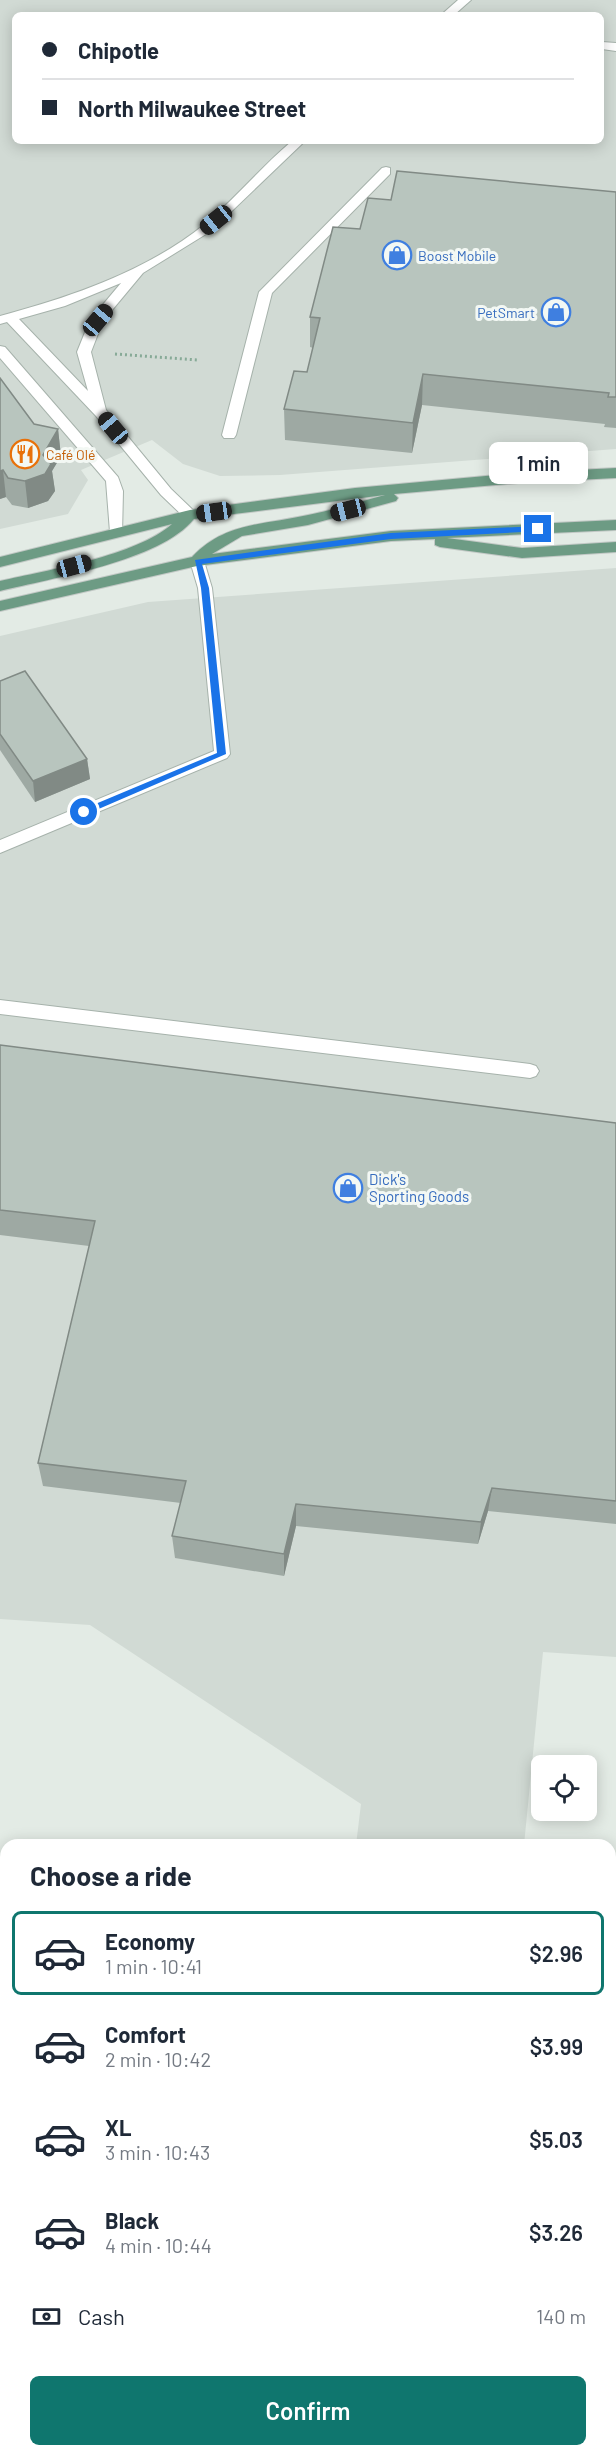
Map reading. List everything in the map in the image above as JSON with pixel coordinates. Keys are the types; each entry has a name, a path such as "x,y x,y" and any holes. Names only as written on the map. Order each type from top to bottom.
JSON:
{"main road":[{"path":"0,562 190,515 424,487 518,478 616,473"},
{"path":"197,561 210,547 238,532 308,520 424,487"},
{"path":"0,586 128,552 180,528 190,515"},
{"path":"0,606 197,561 391,536 616,525"},
{"path":"391,536 522,553 616,547"}],"lane":[{"path":"451,12 465,0"},
{"path":"190,515 166,492 101,413 5,319 140,270 190,241 222,216 296,144"},
{"path":"229,435 266,292 386,171"},
{"path":"101,413 84,352 98,320 140,270"},
{"path":"0,350 113,480 117,532"},
{"path":"0,847 222,754 205,588 197,561"},
{"path":"0,1007 530,1071"}],"path":[{"path":"104,353 198,360"}],"shaded area":[{"path":"0,0 616,0 616,449 280,475 220,476 183,464 152,440 81,470 88,480 68,514 0,529"},
{"path":"616,568 616,1657 543,1652 533,1755 531,1755 525,1839 357,1839 361,1804 90,1625 0,1619 0,636 148,602"}],"building":[{"path":"397,171 616,192 616,397 608,397 609,393 423,374 413,423 284,409 294,371 307,372 320,318 310,317 333,227 360,229 368,198 391,200"},
{"path":"0,378 34,424 58,429 43,455 51,464 45,474 25,481 8,478 3,470 0,471"},
{"path":"25,671 87,759 33,781 0,734 0,681"},
{"path":"0,1045 616,1123 616,1501 492,1488 481,1522 296,1504 284,1554 172,1536 186,1481 38,1463 95,1221 0,1210"}],"place":[{"name":"Boost Mobile","path":"397,255"},
{"name":"PetSmart","path":"556,312"},
{"name":"Café Olé","path":"25,454"},
{"name":"Dick's Sporting Goods","path":"348,1188"}],"route":[{"path":"84,812 222,754 205,588 197,561 391,536 538,529"}]}
